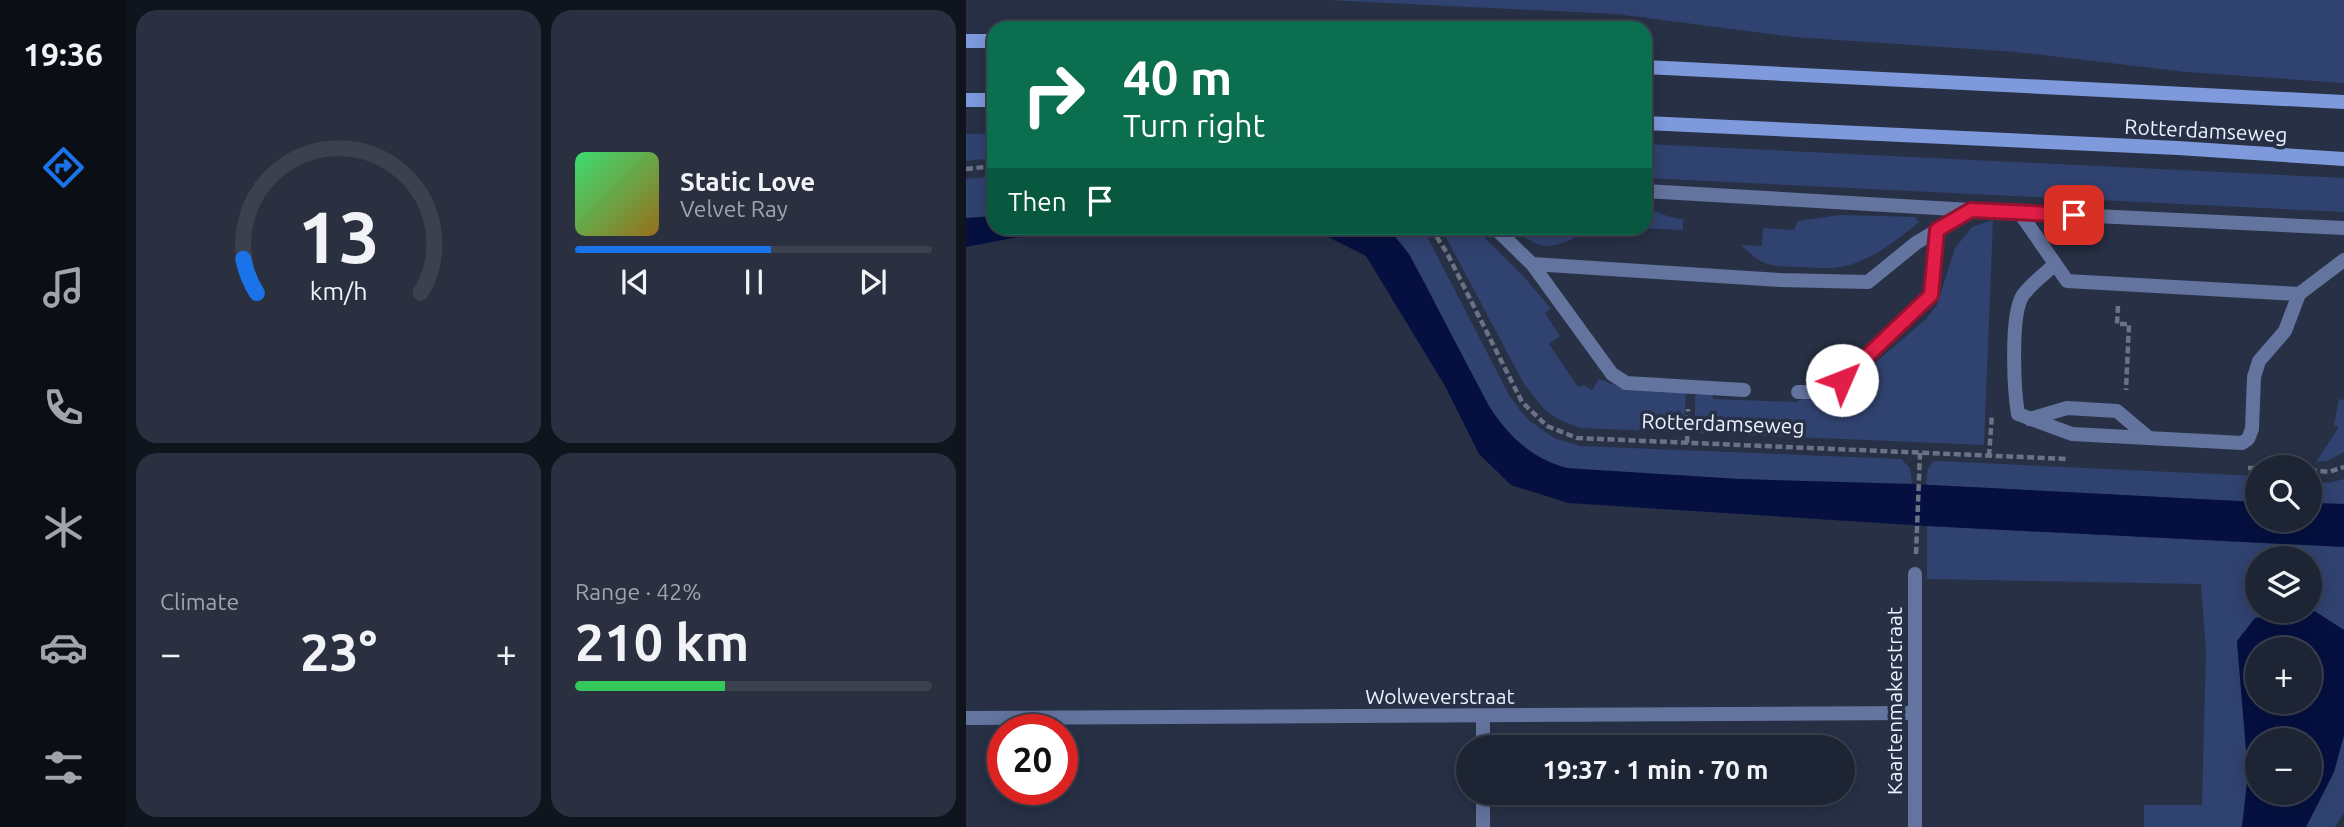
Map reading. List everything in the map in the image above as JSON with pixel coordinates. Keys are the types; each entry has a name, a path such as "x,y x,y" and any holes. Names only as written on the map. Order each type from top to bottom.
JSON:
{"main road":[{"path":"966,41 987,41"},
{"name":"Rotterdamseweg","path":"1652,67 2344,102"},
{"path":"966,100 987,100"},
{"name":"Rotterdamseweg","path":"1652,124 2151,147 2344,159"}],"street":[{"path":"1652,191 2020,213 2344,228"},
{"path":"1532,264 1780,280 1868,282 1916,243 1971,210"},
{"path":"2020,213 2067,281 2299,294"},
{"path":"1798,392 1819,392 1842,380 1931,295 1937,230"},
{"path":"1502,235 1532,264 1612,374 1626,383 1744,390"},
{"path":"2055,264 2022,296 2017,323 2014,384 2018,414 2072,434 2242,443 2248,439 2252,429 2253,377 2259,361 2285,331 2299,294 2344,260"},
{"path":"2030,419 2067,408 2117,411 2148,438"},
{"name":"Kaartenmakerstraat","path":"1915,574 1915,827"},
{"name":"Wolweverstraat","path":"966,718 1915,713"},
{"path":"1483,717 1483,735"},
{"path":"1483,805 1483,827"}],"path":[{"path":"966,169 987,167"},
{"name":"Rotterdamseweg","path":"1435,235 1522,402 1548,426 1577,438 2070,460"},
{"path":"2113,391 2126,392 2129,324 2117,324 2119,284"},
{"path":"1686,443 1689,387"},
{"path":"1989,456 1993,408"},
{"path":"1917,536 1920,453"},
{"path":"2322,471 2344,467"}],"shaded area":[{"path":"1328,0 2344,0 2344,83 2186,72 2017,52 1794,37 1616,14"},
{"path":"966,134 987,134 987,159 966,161"},
{"path":"1652,144 2344,178 2344,212 1652,178"},
{"path":"987,177 987,216 966,218 966,179"},
{"path":"1652,210 1683,219 1683,230 1652,229"},
{"path":"1841,215 1915,217 1919,222 1890,245 1868,257 1833,268 1767,264 1741,245 1762,246 1763,228 1794,230 1798,221"},
{"path":"987,216 987,235 1029,235 966,247 966,218"},
{"path":"1993,220 1984,445 1695,431 1695,397 1698,393 1713,391 1713,399 1796,402 1806,397 1825,396 1842,391 1926,319 1937,305 1955,248 1972,227"},
{"path":"1271,235 1394,235 1409,254 1496,417 1512,436 1531,452 1566,468 1739,479 1912,484 2245,501 2245,532 2322,532 2322,503 2344,504 2344,547 1927,526 1568,503 1511,485 1479,454 1445,386 1366,256 1326,236"},
{"path":"1393,235 1426,235 1509,395 1530,421 1554,438 1580,446 1901,459 1910,468 1912,484 1739,479 1581,470 1544,460 1514,438 1490,407 1468,371 1411,258"},
{"path":"1445,235 1482,235 1526,279 1551,309 1545,313 1560,336 1549,344 1578,387 1584,385 1592,390 1599,379 1620,387 1684,390 1684,429 1681,432 1580,428 1556,418 1544,409 1524,384"},
{"path":"1522,235 1581,235 1547,246"},
{"path":"2339,399 2344,400 2344,452 2322,461 2321,455 2339,427 2334,425"},
{"path":"1933,462 2245,475 2245,501 1926,485 1928,469"},
{"path":"2344,479 2344,504 2322,503 2322,482"},
{"path":"1927,526 2344,547 2344,630 2322,617 2322,546 2245,546 2245,623 2252,623 2237,641 2245,738 2245,800 2242,827 2144,827 2144,805 2202,805 2206,650 2201,584 1927,579"},
{"path":"2322,616 2344,630 2344,735 2334,772 2322,796 2322,728 2245,728 2245,738 2237,641 2251,623 2322,623"},
{"path":"2344,735 2344,813 2335,827 2306,827 2317,805 2322,805 2322,796 2334,772"},
{"path":"2245,800 2245,805 2317,805 2306,827 2242,827"}],"route":[{"path":"1842,380 1931,295 1937,230 1971,210 2074,215"}]}
